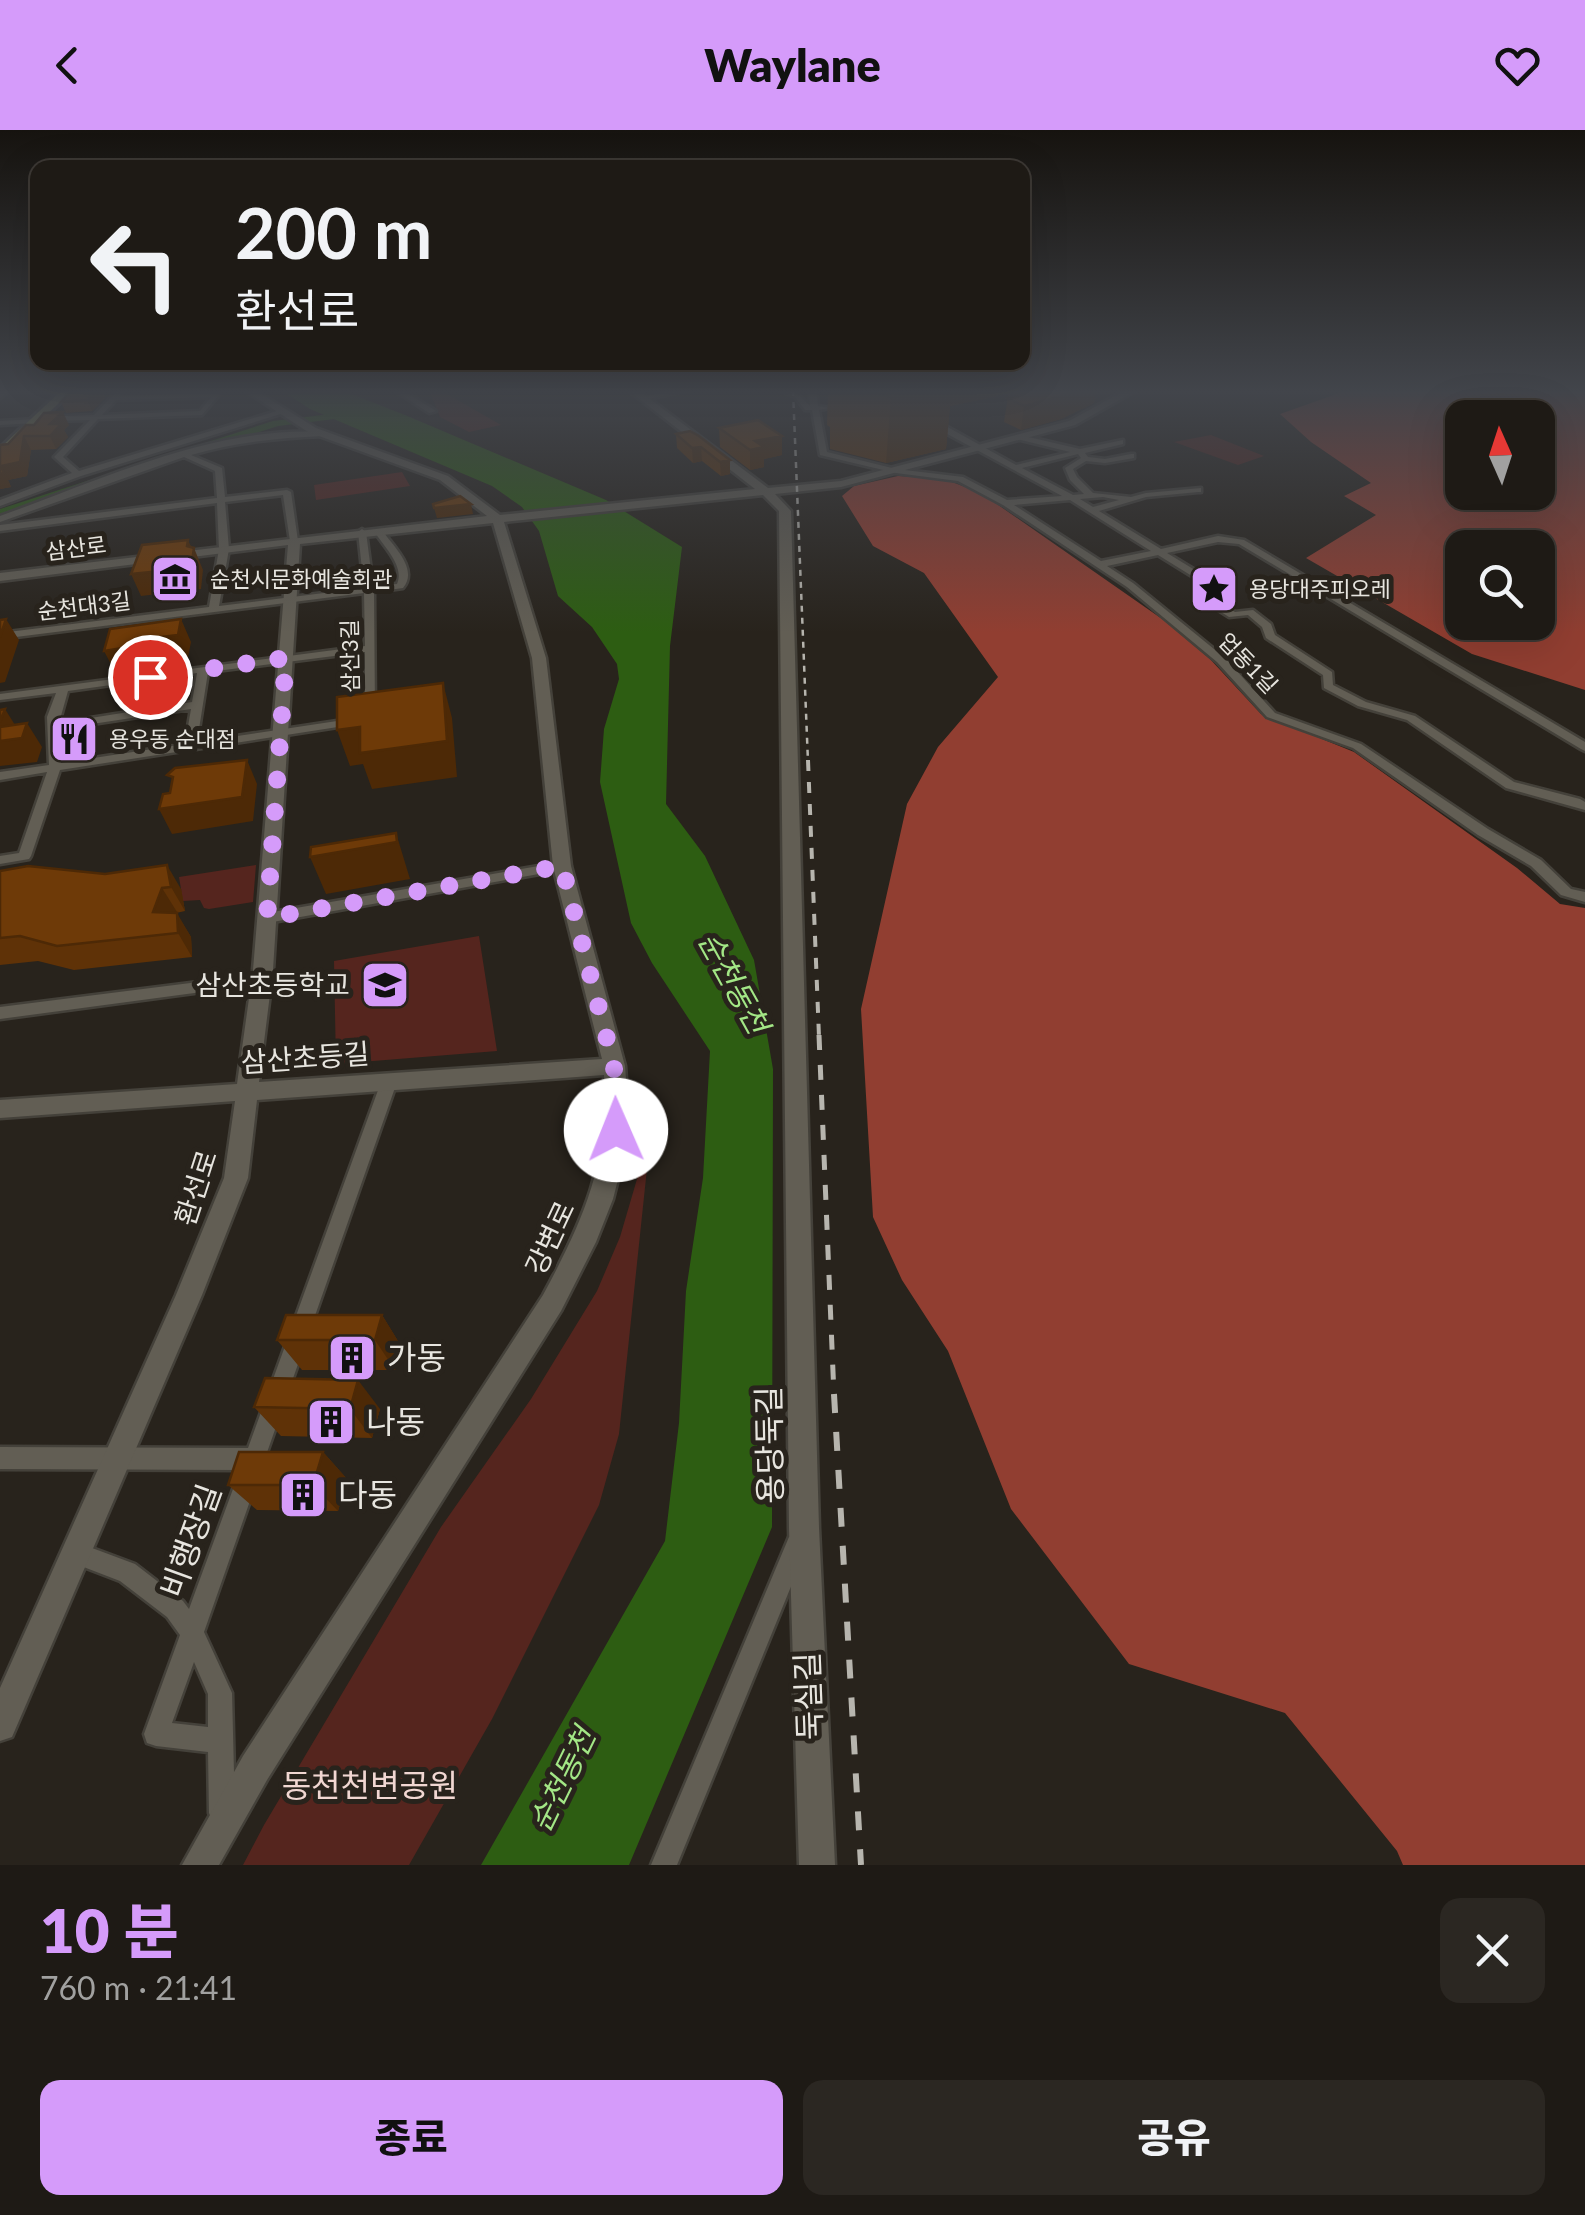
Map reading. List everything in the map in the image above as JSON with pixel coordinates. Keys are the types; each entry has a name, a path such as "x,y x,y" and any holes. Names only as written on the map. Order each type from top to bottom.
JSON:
{"main road":[{"path":"425,471 444,478 506,518"},
{"path":"736,471 764,493 841,484 896,471"},
{"name":"삼산로","path":"0,578 362,532 764,493"},
{"name":"용당둑길","path":"764,493 785,511 804,1528"},
{"name":"강변로","path":"200,1865 222,1820 524,1349 584,1242 611,1164 616,1130 614,1066 562,866 541,673 506,518"},
{"name":"환선로","path":"0,1725 236,1178 262,979 294,541"},
{"name":"삼산초등길","path":"0,1109 614,1066"},
{"name":"둑실길","path":"804,1528 817,1865"}],"street":[{"path":"75,471 78,474"},
{"path":"0,504 88,471"},
{"path":"0,520 140,471"},
{"path":"212,610 224,550 217,471"},
{"name":"업동1길","path":"896,471 960,479 1006,502 1130,585 1220,660 1271,715 1357,746 1483,832 1536,863 1579,896"},
{"path":"1023,471 1206,580 1207,599 1233,615 1250,612 1267,626 1270,636 1328,674 1328,686 1362,704 1412,718 1527,793 1564,795 1585,806"},
{"path":"1070,471 1092,497"},
{"name":"업동1길","path":"1091,510 1130,499 1198,490"},
{"path":"0,528 287,492 294,541"},
{"name":"업동1길","path":"1006,502 1123,496 1130,499"},
{"path":"292,601 400,586 406,574 378,531"},
{"name":"삼산3길","path":"281,732 372,718 369,590 362,532"},
{"path":"1098,565 1218,539 1249,545 1585,747"},
{"name":"순천대3길","path":"0,636 292,601"},
{"path":"0,697 370,648"},
{"path":"190,747 203,670"},
{"path":"0,860 24,856 55,768 53,727 63,689"},
{"path":"53,727 198,705"},
{"path":"0,776 281,732"},
{"path":"267,918 562,866"},
{"path":"0,1013 262,979"},
{"name":"비행장길","path":"220,1741 156,1734 390,1082"},
{"path":"0,1458 256,1459"},
{"name":"용당둑길","path":"664,1865 804,1528"},
{"path":"76,1553 126,1572 175,1609 193,1634 220,1693 222,1820"}],"green space":[{"path":"402,472 410,486 316,500 314,485"},
{"path":"256,865 253,902 209,909 200,900 183,901 179,877"},
{"path":"479,936 497,1051 336,1064 334,961"},
{"name":"동천천변공원","path":"648,1159 619,1434 599,1505 492,1719 409,1865 243,1865 441,1527 531,1399 597,1291 620,1237 642,1162"}],"shaded area":[{"path":"1353,471 1445,471 1445,510 1555,510 1555,471 1585,471 1585,690 1472,654 1448,640 1555,640 1555,530 1445,530 1445,638 1306,558 1376,515 1344,496 1371,483"},
{"path":"898,476 944,479 981,493 1165,621 1210,659 1261,714 1354,752 1517,868 1560,904 1585,908 1585,1865 1403,1865 1397,1851 1285,1713 1129,1664 1011,1509 948,1351 902,1280 873,1217 861,1009 907,804 938,747 998,677 924,573 873,546 842,496 854,486"}],"water":[{"name":"순천동천","path":"456,471 537,471 606,500 682,547 670,646 666,804 705,856 754,960 773,1069 772,1527 629,1865 481,1865 665,1541 679,1423 686,1291 703,1178 710,1051 652,963 631,923 600,782 604,729 619,679 617,664 592,627 558,596 539,531 522,507 492,486"}],"building":[{"path":"460,496 471,504 434,508 433,504"},
{"path":"188,540 187,546 194,548 191,568 131,574 142,545"},
{"path":"181,619 178,635 136,640 135,646 104,651 110,629"},
{"path":"443,683 447,741 360,753 360,727 337,730 337,697"},
{"path":"27,723 22,738 0,741 0,727"},
{"path":"247,760 242,797 159,809 163,794 170,793 173,777 167,775 175,768"},
{"path":"396,833 397,842 310,857 311,847"},
{"path":"167,865 171,887 162,888 153,912 177,913 178,933 57,946 20,936 0,938 0,871 28,866 105,874"},
{"path":"286,1315 382,1315 375,1340 277,1340"},
{"path":"265,1378 358,1380 350,1409 254,1407"},
{"path":"239,1452 323,1452 313,1485 228,1485"}],"waterway":[{"path":"0,513 129,471"}],"railway":[{"path":"796,471 808,762"},
{"path":"808,760 819,1037"},
{"path":"819,1035 834,1396"},
{"path":"834,1394 861,1865"}],"place":[{"name":"순천시문화예술회관","path":"175,579"},
{"name":"용당대주피오레","path":"1214,589"},
{"name":"용우동 순대점","path":"74,739"},
{"name":"삼산초등학교","path":"385,985"},
{"name":"가동","path":"352,1358"},
{"name":"나동","path":"331,1422"},
{"name":"다동","path":"303,1495"}],"route":[{"path":"150,677 286,658 267,918 562,866 614,1066 616,1130"}]}
